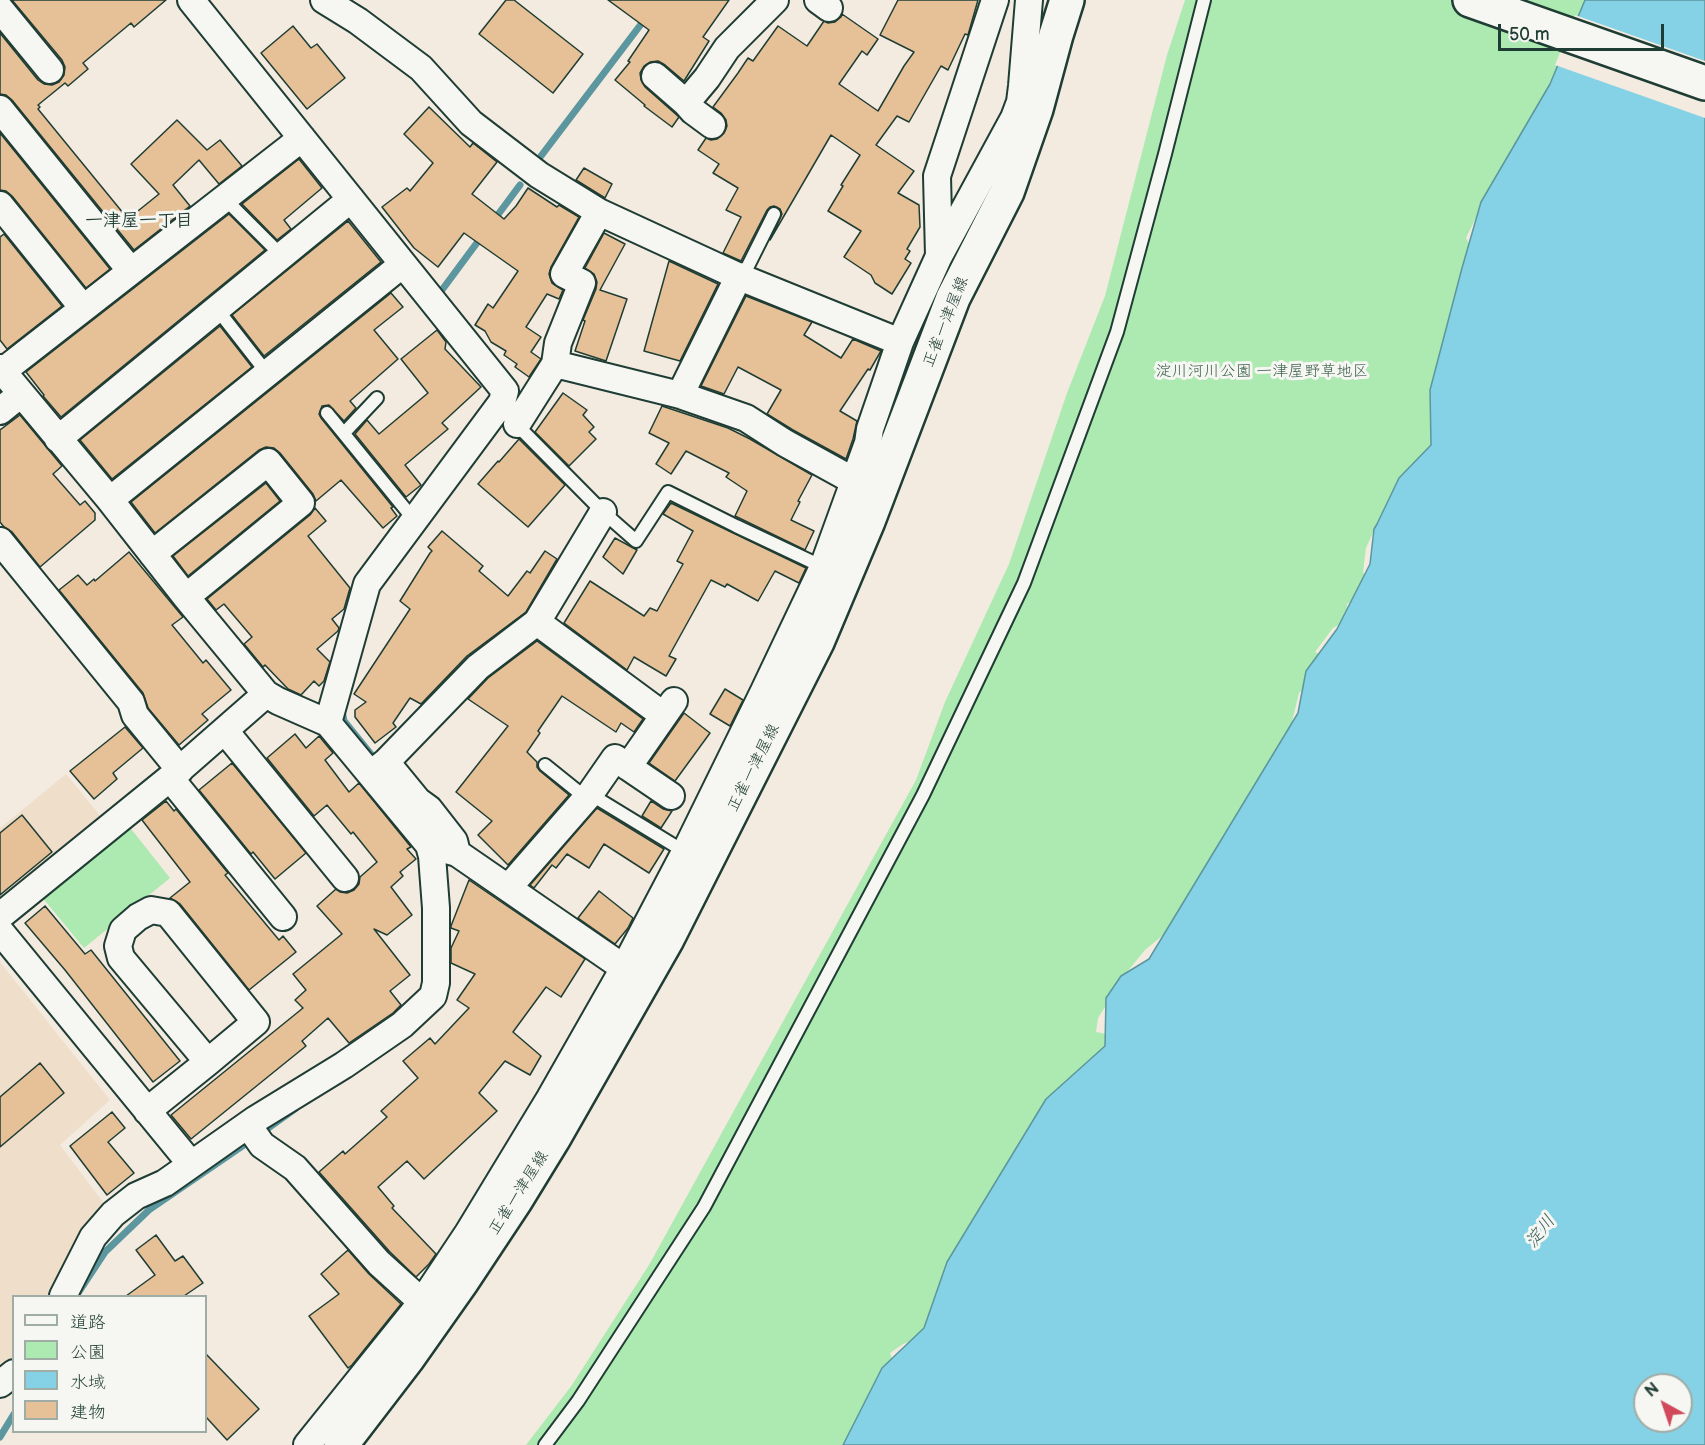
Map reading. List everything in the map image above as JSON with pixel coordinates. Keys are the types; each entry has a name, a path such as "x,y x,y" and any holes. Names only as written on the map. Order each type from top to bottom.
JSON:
{"main road":[{"name":"正雀一津屋線","path":"1056,0 1056,35"},
{"name":"正雀一津屋線","path":"341,1445 407,1359 515,1201 668,939 817,642 868,521 952,298 1007,192 1036,109 1067,0"},
{"path":"1470,0 1705,83"}],"street":[{"path":"191,0 505,391 502,402 508,415"},
{"path":"324,0 361,10 421,68 471,123 540,175 599,212 741,277 900,342"},
{"path":"686,103 707,78 727,48 775,0"},
{"path":"939,256 937,176 995,0"},
{"path":"307,1445 422,1302 468,1233 550,1098 624,968 685,852 823,567 868,443 870,429 900,342 939,256 1014,118 1020,102 1029,0"},
{"path":"0,9 50,70"},
{"path":"655,76 712,125"},
{"path":"0,109 131,271"},
{"path":"302,138 1,370 110,500 266,694 278,702 328,723 429,809 454,841 457,853"},
{"path":"58,439 351,199"},
{"path":"0,205 83,308"},
{"path":"328,723 368,584 415,520 555,364 558,343 582,283 564,274 599,212"},
{"path":"110,500 403,264"},
{"path":"680,395 741,277"},
{"path":"555,364 680,395 746,418 785,443 854,481"},
{"path":"0,411 21,394"},
{"path":"152,554 268,462 301,503 186,597"},
{"path":"379,768 478,668 537,622 603,513"},
{"path":"0,541 130,702 135,715 175,774 283,917"},
{"path":"537,622 669,708 628,767"},
{"path":"0,916 175,774 266,694"},
{"path":"225,731 345,878"},
{"path":"508,888 588,796 615,759 671,796"},
{"path":"64,1295 93,1237 113,1214 136,1196 165,1182 248,1125 344,1065 402,1025 433,996 436,983 436,908 432,856 429,845 379,768"},
{"path":"429,845 457,853 624,968"},
{"path":"147,1111 208,1062 256,1022 168,913 151,910 138,917 123,930 118,946 121,958 208,1062"},
{"path":"0,931 191,1164"},
{"path":"248,1125 262,1145 295,1168 379,1263 422,1302"},
{"path":"0,1384 12,1374"}],"lane":[{"path":"546,1445 578,1401 704,1207 923,795 1024,583 1117,332 1204,0"},
{"path":"225,198 282,256"},
{"path":"741,277 774,214"},
{"path":"217,309 267,373"},
{"path":"344,433 377,398"},
{"path":"327,413 415,520"},
{"path":"508,415 603,513 636,541 668,492 823,567"},
{"path":"545,765 588,796 685,852"}],"shaded area":[{"path":"66,774 102,818 0,902 0,828"},
{"path":"0,962 110,1100 60,1145 103,1202 53,1295 12,1295 12,1358 0,1369"}],"green space":[{"name":"淀川河川公園 一津屋野草地区","path":"1185,0 1585,0 1543,97 1495,178 1466,238 1478,261 1434,449 1377,524 1366,548 1363,572 1369,584 1358,597 1347,604 1346,621 1333,628 1315,652 1332,660 1299,693 1288,738 1173,927 1145,950 1127,972 1098,1018 1096,1032 1112,1035 923,1337 903,1344 890,1353 897,1371 858,1445 526,1445 572,1385 649,1265 916,780 945,702 1009,564 1067,393 1105,296 1167,55"},
{"path":"128,825 170,878 84,948 41,896"}],"water":[{"name":"淀川","path":"1585,0 1705,0 1705,1445 843,1445 882,1368 924,1328 947,1262 1046,1099 1105,1046 1106,998 1121,976 1149,959 1298,713 1306,671 1337,629 1370,564 1374,529 1399,478 1431,445 1430,390 1481,202 1550,84"}],"pier":[{"path":"1575,15 1705,61 1705,118 1555,65"}],"building":[{"path":"12,0 166,0 134,27 131,23 83,63 88,69 68,86 65,83 38,105 40,107 38,109 128,219 159,194 131,164 177,120 207,150 220,140 242,166 219,184 199,160 173,185 190,206 134,250 12,100 0,94 0,33 38,80 44,84 52,85 59,82 64,75 65,67 62,60"},
{"path":"506,0 514,0 583,54 553,93 479,34"},
{"path":"608,0 729,0 703,37 709,41 684,81 658,61 644,66 640,73 645,87 679,117 672,127 615,80 630,62 628,61 649,30"},
{"path":"898,0 978,0 968,35 965,34 948,70 941,66 909,122 897,116 876,145 914,171 898,193 919,205 920,227 907,249 910,251 905,259 911,263 892,294 875,283 871,275 844,257 861,231 828,211 860,155 831,135 770,240 782,214 780,209 774,206 767,210 741,261 723,253 741,217 726,210 738,188 713,173 719,164 698,150 706,138 717,139 724,133 727,126 721,113 713,107 748,58 753,61 778,26 807,46 824,21 835,22 842,14 878,39 867,55 862,51 839,84 878,111 914,52 880,35"},
{"path":"293,26 311,48 317,44 345,78 307,109 261,53"},
{"path":"429,107 470,147 473,143 497,162 472,194 504,219 528,188 557,207 559,205 579,217 549,274 552,283 563,290 559,299 547,294 526,327 541,337 531,352 541,359 529,377 515,367 517,364 504,355 506,351 491,342 485,331 475,325 488,304 493,308 518,271 464,233 438,267 414,248 382,207 407,188 410,191 433,163 404,134"},
{"path":"0,133 110,269 86,288 12,196 0,190"},
{"path":"299,159 322,188 284,220 291,229 277,240 242,204"},
{"path":"584,168 612,184 605,198 576,180"},
{"path":"229,214 265,250 61,417 26,372"},
{"path":"348,221 381,262 264,356 232,315"},
{"path":"604,233 625,244 600,290 627,299 606,361 575,351 597,282 594,274 585,268"},
{"path":"4,234 62,306 7,349 0,340 0,237"},
{"path":"669,261 718,284 680,361 644,351"},
{"path":"391,293 403,307 374,330 398,359 350,401 356,408 344,421 329,405 322,406 319,414 393,507 391,508 397,516 383,528 341,480 316,501 280,453 274,448 266,447 259,450 155,533 131,502"},
{"path":"746,296 812,322 804,335 841,358 853,339 881,351 840,411 857,421 846,459 767,414 781,390 738,367 724,394 701,386"},
{"path":"220,326 252,367 112,479 80,440"},
{"path":"437,330 446,342 445,349 481,387 442,423 448,429 405,465 421,485 406,497 355,434 367,420 379,434 428,393 401,359"},
{"path":"563,393 587,410 583,415 594,427 589,432 596,439 569,466 535,432"},
{"path":"662,406 728,428 812,475 791,520 814,531 805,550 735,516 747,491 726,477 729,473 686,451 671,474 656,464 669,443 649,433"},
{"path":"20,415 62,466 53,474 80,505 85,501 95,513 95,520 40,567 12,532 0,522 0,430"},
{"path":"519,439 565,485 528,527 478,484"},
{"path":"266,483 280,501 188,576 173,556"},
{"path":"671,503 806,568 799,583 775,571 758,601 727,584 725,587 711,580 669,656 676,659 666,676 634,657 627,670 564,623 590,581 644,616 650,608 657,611 683,564 677,561 693,531 663,514"},
{"path":"315,508 326,521 308,536 350,588 344,609 332,619 339,628 338,631 317,649 330,662 324,681 319,686 314,681 301,695 288,689 265,665 263,667 244,644 252,637 224,604 216,610 207,599 310,515"},
{"path":"442,531 483,566 479,571 508,596 527,571 530,573 545,551 557,559 526,612 467,656 421,704 410,698 393,723 396,727 375,743 355,717 355,710 366,702 354,694 410,609 400,601 432,551 428,547"},
{"path":"615,538 637,550 623,574 603,557"},
{"path":"129,552 183,617 172,625 203,663 206,660 231,690 202,714 208,720 179,745 148,708 143,693 59,590 78,575 87,585 94,579 95,581"},
{"path":"537,641 643,719 634,732 621,723 616,732 562,696 538,731 540,733 527,752 537,762 540,771 569,795 508,865 478,835 492,821 456,792 508,726 468,699 488,678"},
{"path":"725,689 743,700 730,726 710,714"},
{"path":"684,713 710,733 675,781 649,763"},
{"path":"125,727 143,748 113,773 117,779 94,799 70,771"},
{"path":"295,734 306,748 319,736 333,753 325,760 349,792 359,783 411,847 407,849 416,859 400,872 403,876 391,887 412,915 387,935 374,929 410,975 390,991 401,1005 393,1013 349,1043 328,1018 302,1041 306,1046 191,1139 171,1115 303,1008 295,1000 306,990 293,974 342,934 317,906 336,889 347,893 354,890 359,884 360,877 377,862 327,805 314,816 267,758"},
{"path":"232,763 306,853 275,879 253,852 251,854 199,790"},
{"path":"166,801 174,811 176,809 228,873 225,875 279,940 283,936 296,952 249,990 180,904 170,898 190,882 142,820"},
{"path":"651,801 663,809 672,811 661,828 642,816"},
{"path":"597,808 664,849 649,873 604,844 589,868 567,854 556,868 552,865 534,888 530,885"},
{"path":"22,815 52,852 0,895 0,833"},
{"path":"469,880 585,959 561,997 546,987 513,1032 541,1056 530,1075 505,1061 479,1093 497,1111 424,1179 407,1161 378,1187 394,1206 392,1208 436,1254 416,1277 390,1252 319,1172 343,1151 345,1154 387,1117 381,1111 418,1078 403,1061 430,1038 435,1044 469,1008 457,1000 475,974 451,963 451,948 459,931 451,926"},
{"path":"599,891 633,918 615,944 578,918"},
{"path":"45,906 85,954 91,950 180,1061 153,1082 25,923"},
{"path":"40,1063 64,1093 0,1147 0,1097"},
{"path":"112,1112 125,1128 108,1142 134,1173 107,1195 70,1146"},
{"path":"156,1235 175,1261 183,1256 203,1283 185,1295 127,1295 155,1275 136,1250"},
{"path":"348,1250 369,1274 401,1304 348,1368 309,1316 339,1294 321,1274"},
{"path":"207,1355 259,1409 227,1440 207,1418"}],"waterway":[{"path":"541,156 645,19"},
{"path":"494,220 520,185"},
{"path":"439,294 482,236"},
{"path":"342,711 344,721 374,758"},
{"path":"260,1134 295,1109"},
{"path":"77,1295 105,1252 150,1209 251,1140"},
{"path":"0,1437 12,1417"}],"district":[{"name":"一津屋一丁目","path":"139,221"}]}
